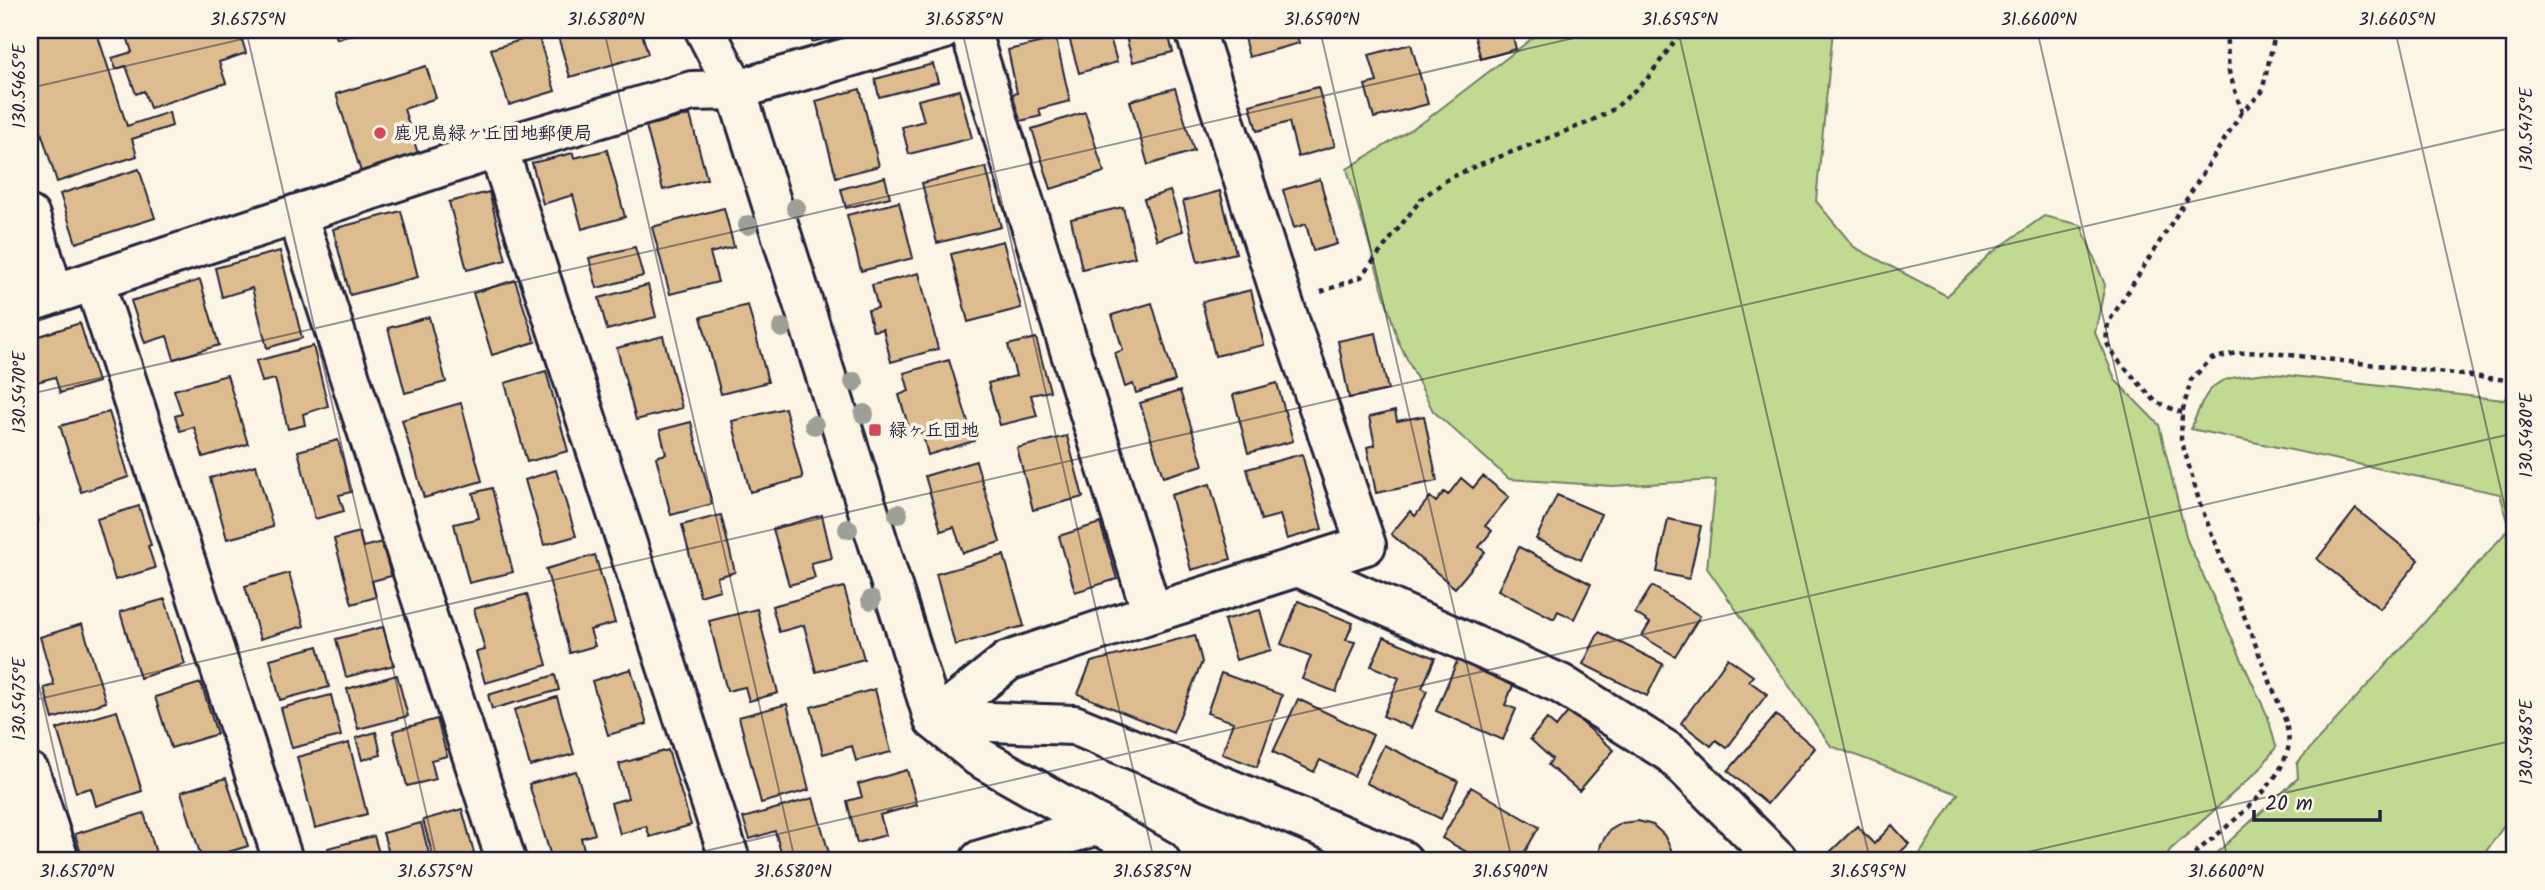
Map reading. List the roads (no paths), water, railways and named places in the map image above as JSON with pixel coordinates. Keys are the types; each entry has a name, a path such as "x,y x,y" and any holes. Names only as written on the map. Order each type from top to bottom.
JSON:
{"street":[{"path":"705,30 736,90 934,720 979,757 1160,860"},
{"path":"30,216 42,298 498,148 692,91 736,90 942,30"},
{"path":"970,30 1152,612"},
{"path":"934,720 1008,661 1152,612 1366,545 1284,305 1195,30"},
{"path":"498,148 730,860"},
{"path":"297,215 506,860"},
{"path":"94,281 283,860"},
{"path":"1298,567 1561,684 1672,754 1776,860"},
{"path":"934,720 1074,725 1402,860"},
{"path":"30,773 58,860"},
{"path":"980,860 1099,825"}],"place":[{"name":"鹿児島緑ヶ丘団地郵便局","path":"380,133"},
{"name":"緑ヶ丘団地","path":"875,430"}]}
